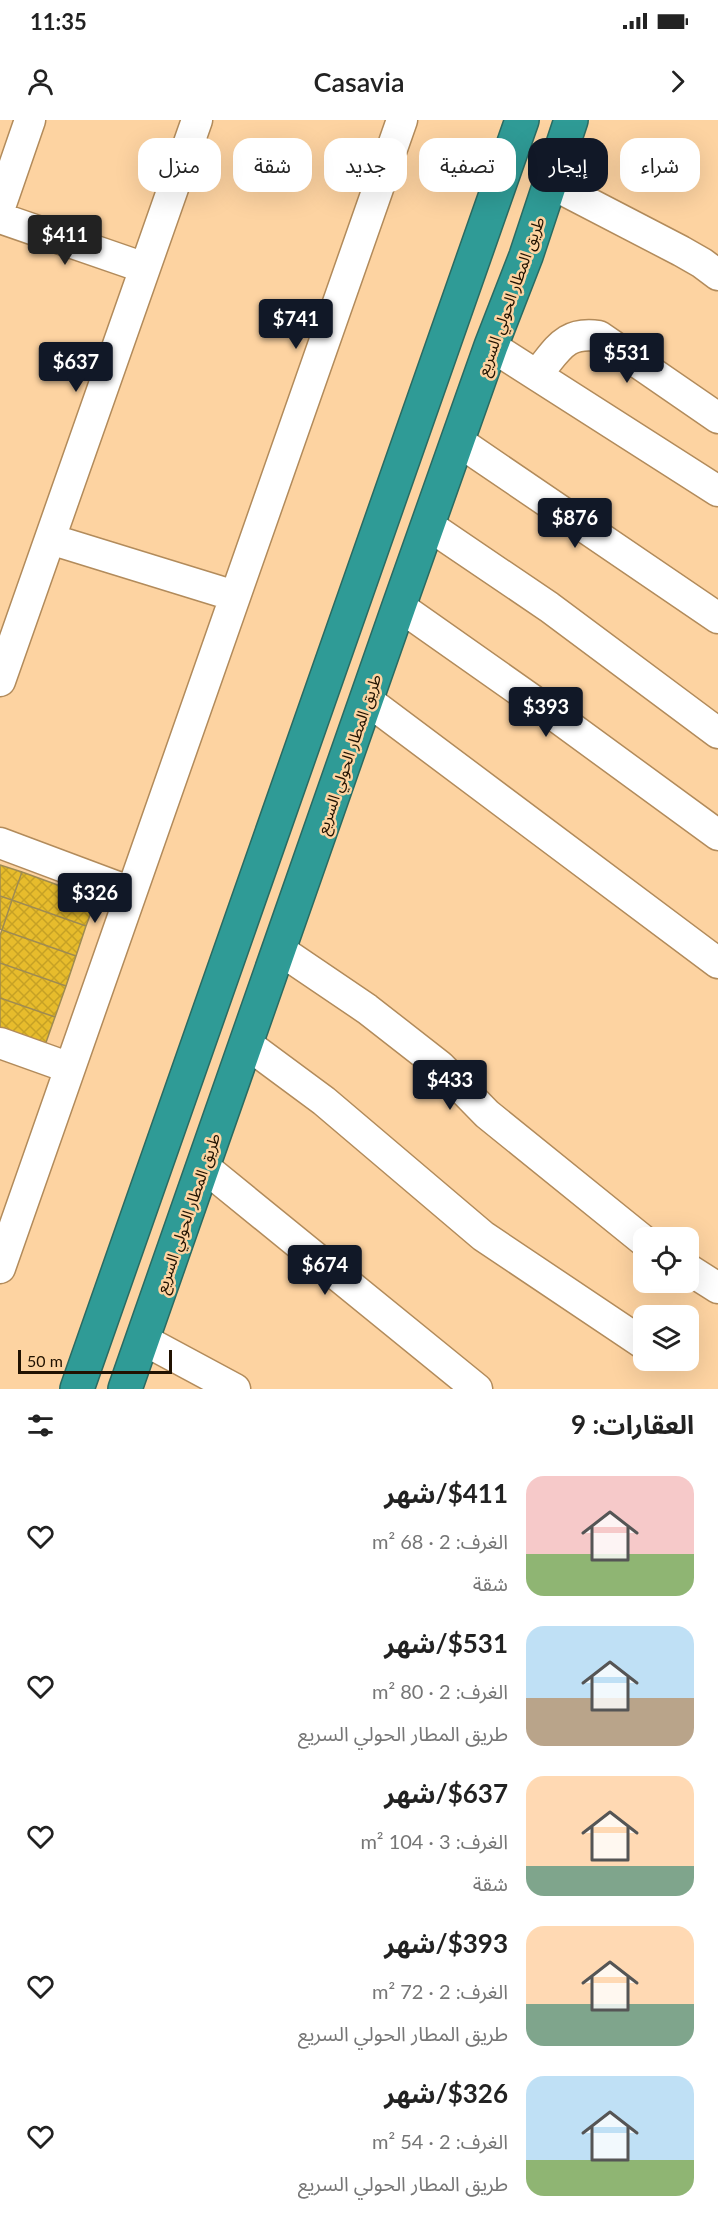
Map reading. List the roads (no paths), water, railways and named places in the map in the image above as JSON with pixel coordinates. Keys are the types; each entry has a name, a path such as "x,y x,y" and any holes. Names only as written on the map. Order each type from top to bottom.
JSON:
{"highway":[{"name":"طريق المطار الحولي السريع","path":"565,138 571,120"},
{"path":"518,132 525,156 528,158"},
{"path":"77,1389 518,132"},
{"name":"طريق المطار الحولي السريع","path":"125,1389 399,606 547,192"},
{"path":"481,239 498,238 514,244 526,256"}],"street":[{"path":"0,207 30,120"},
{"path":"0,681 197,120"},
{"path":"0,1268 402,120"},
{"path":"586,192 718,275"},
{"path":"0,218 145,268"},
{"path":"537,374 568,338 582,333 599,336 718,418"},
{"path":"491,346 718,491"},
{"path":"458,441 718,618"},
{"path":"429,525 549,607 718,732"},
{"path":"50,539 235,596"},
{"path":"399,606 718,835"},
{"path":"367,700 718,963"},
{"path":"0,843 132,892"},
{"path":"280,950 367,1009 440,1066 487,1114 633,1232"},
{"path":"0,1044 70,1068"},
{"path":"246,1044 324,1101 483,1236 633,1337"},
{"path":"203,1166 477,1389"},
{"path":"699,1276 718,1288"},
{"path":"142,1339 235,1389"}]}
